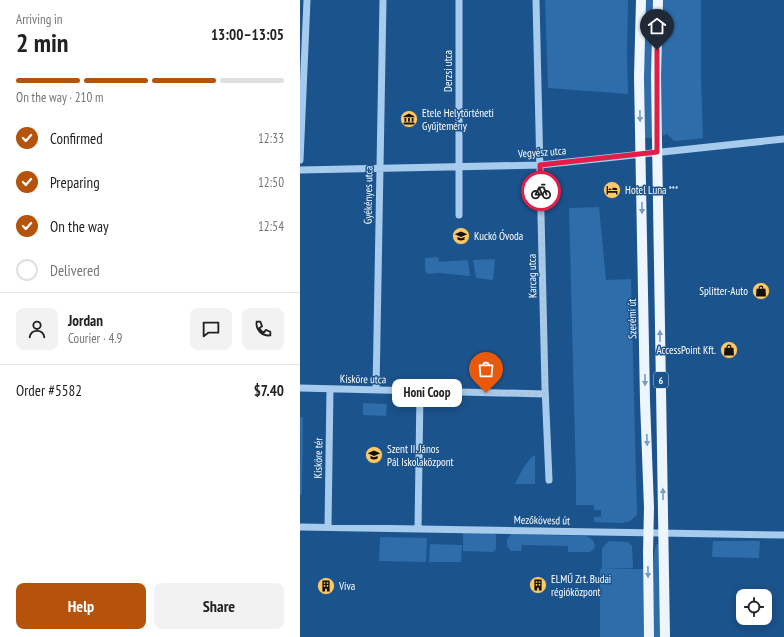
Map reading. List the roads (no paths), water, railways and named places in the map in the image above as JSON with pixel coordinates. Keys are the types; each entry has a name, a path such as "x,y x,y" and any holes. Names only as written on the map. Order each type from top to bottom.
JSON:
{"main road":[{"name":"Szerémi út","path":"641,0 639,77 645,393 649,508 649,637"},
{"name":"6","path":"658,0 656,76 665,637"}],"street":[{"path":"300,160 307,0"},
{"name":"Gyékényes utca","path":"376,390 384,0"},
{"name":"Derzsi utca","path":"459,0 459,215"},
{"name":"Karcag utca","path":"536,0 545,394 549,480"},
{"name":"Vegyész utca","path":"300,170 540,165 784,139"},
{"name":"Kisköre utca","path":"300,388 545,394"},
{"name":"Kisköre tér","path":"328,527 330,389"},
{"path":"418,529 420,391"},
{"name":"Mezőkövesd út","path":"300,526 784,535"}],"place":[{"name":"Etele Helytörténeti Gyűjtemény","path":"409,119"},
{"name":"Hotel Luna ***","path":"612,190"},
{"name":"Kuckó Óvoda","path":"461,236"},
{"name":"Splitter-Auto","path":"761,291"},
{"name":"AccessPoint Kft.","path":"729,350"},
{"name":"Honi Coop","path":"486,393"},
{"name":"Szent II. János Pál Iskolaközpont","path":"374,455"},
{"name":"ELMŰ Zrt. Budai régióközpont","path":"538,585"},
{"name":"Viva","path":"326,586"}]}
